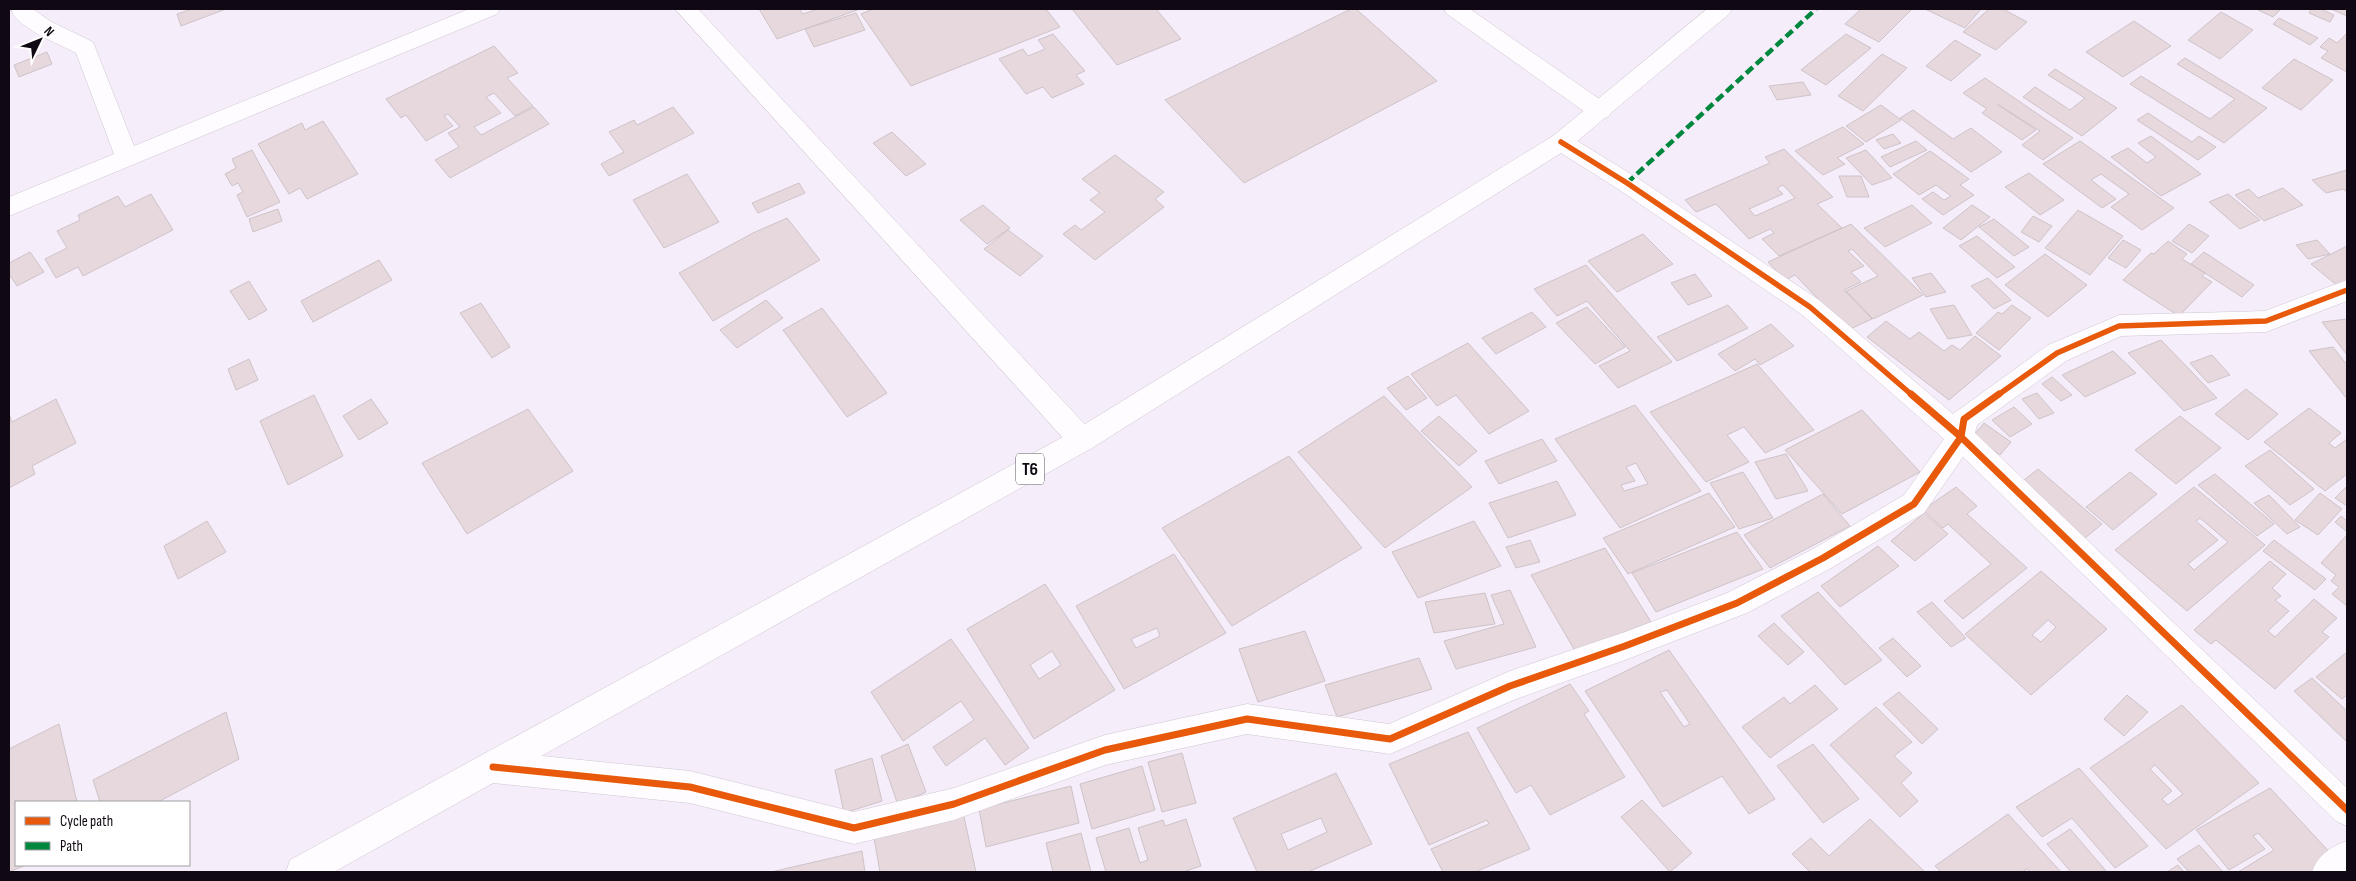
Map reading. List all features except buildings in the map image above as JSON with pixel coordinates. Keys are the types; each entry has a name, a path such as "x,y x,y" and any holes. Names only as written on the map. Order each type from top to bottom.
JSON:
{"main road":[{"path":"22,9 23,13 42,26 85,48 127,158"},
{"path":"9,206 127,158 435,19 489,9"},
{"path":"686,9 1082,440"},
{"path":"1455,9 1600,111"},
{"name":"T6","path":"302,872 1082,440 1561,142 1721,9"},
{"path":"1561,142 1628,184 1810,307 1961,438 2347,810"},
{"path":"493,766 690,787 854,828 954,804 1104,750 1247,719 1390,739 1510,686 1625,646 1737,602 1823,558 1914,504 1961,438 1964,420 2058,353 2119,326 2266,321 2347,290"},
{"path":"2328,872 2347,857"}],"marked path":[{"path":"1627,183 1816,9"}],"cycle path":[{"path":"1561,142 1627,183 1810,307 1961,437 2347,810"},
{"path":"493,767 690,787 854,828 954,804 1105,750 1247,719 1390,739 1510,686 1625,646 1737,603 1823,558 1914,504 1961,437 1964,419 2057,353 2119,326 2266,321 2347,290"}]}
